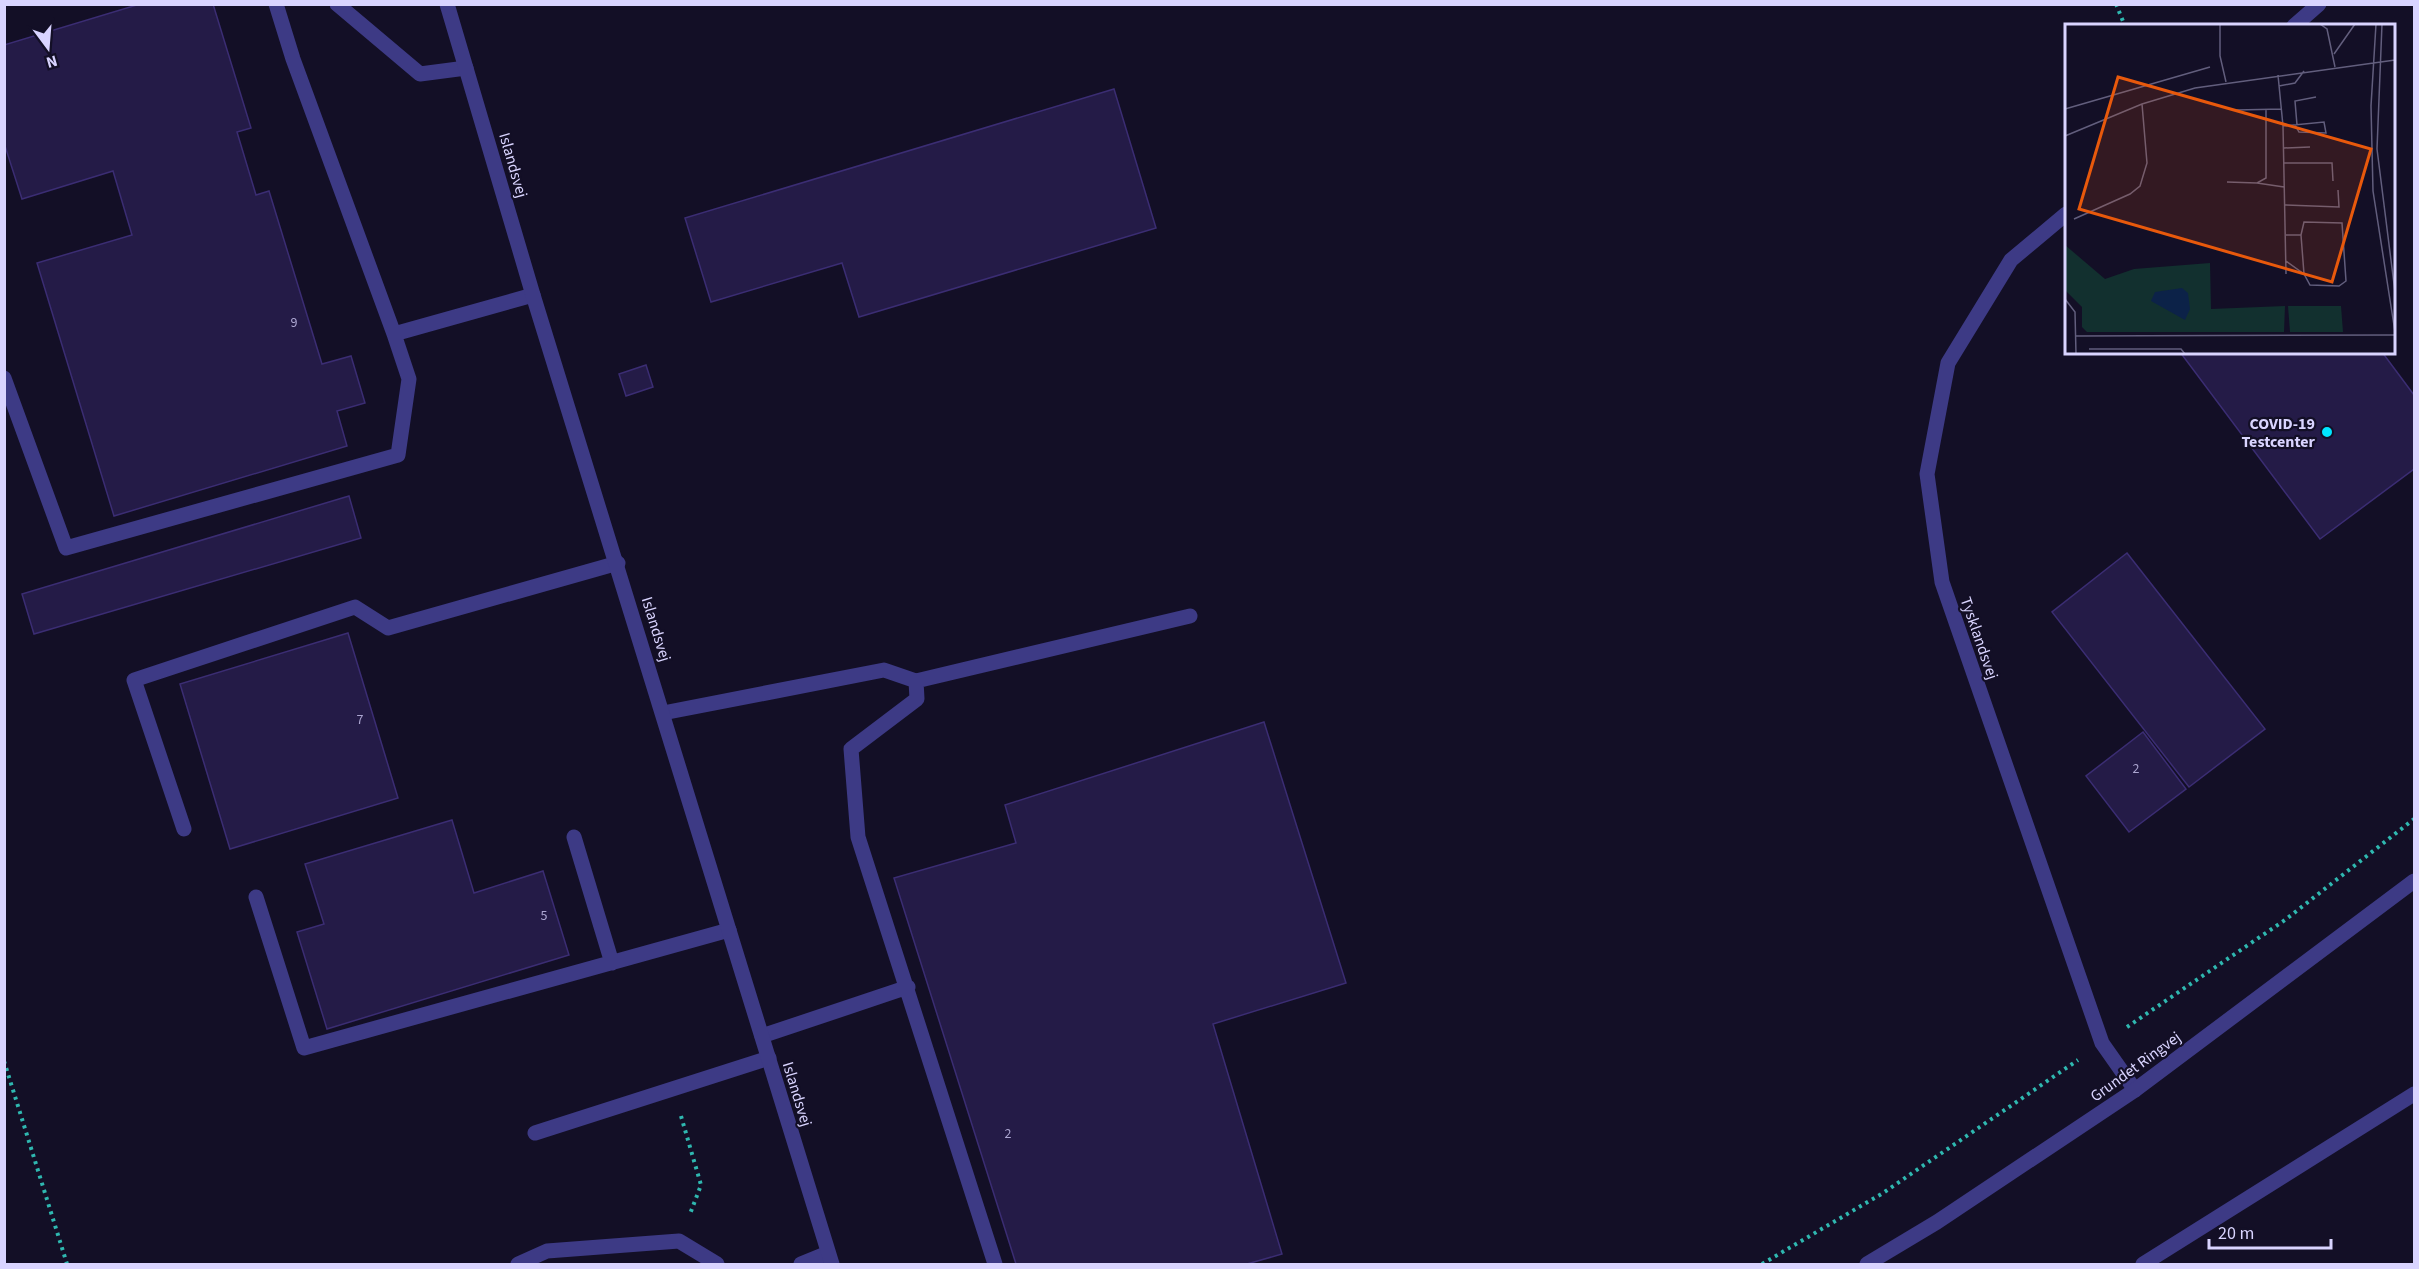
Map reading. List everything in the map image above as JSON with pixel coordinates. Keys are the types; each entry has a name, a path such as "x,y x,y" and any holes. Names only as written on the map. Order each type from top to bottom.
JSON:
{"street":[{"path":"4,378 66,548 398,456 408,379 394,334 293,59 276,4"},
{"path":"337,4 420,74 466,68"},
{"name":"Islandsvej","path":"447,4 533,295 618,563 830,1259"},
{"path":"2296,24 2319,4"},
{"name":"Tysklandsvej","path":"2065,216 2011,260 1948,363 1926,474 1942,582 2102,1043 2134,1090"},
{"path":"394,334 533,295"},
{"path":"184,829 134,680 355,607 388,628 618,563"},
{"path":"663,713 884,670 916,681 1190,616"},
{"path":"916,681 917,699 851,749 858,837 995,1264"},
{"path":"574,837 612,963"},
{"name":"Grundet Ringvej","path":"1867,1264 1937,1222 2134,1090 2415,881"},
{"path":"256,897 304,1048 729,930"},
{"path":"762,1036 908,987"},
{"path":"535,1133 769,1058"},
{"path":"2144,1264 2415,1094"},
{"path":"518,1264 547,1251 679,1241 717,1264"},
{"path":"801,1264 830,1259"}],"path":[{"path":"2115,4 2124,24"},
{"path":"4,1061 67,1264"},
{"path":"674,1089 701,1185 679,1241"}],"building":[{"path":"140,4 213,4 251,128 237,132 256,195 269,191 322,364 351,356 365,403 337,411 347,446 114,516 37,263 132,235 113,171 22,199 4,143 4,45"},
{"path":"1114,89 1156,228 859,317 842,263 711,302 685,218"},
{"name":"COVID-19 Testcenter","path":"2181,354 2383,354 2414,395 2414,469 2320,539"},
{"path":"646,365 653,387 626,396 619,374"},
{"path":"349,496 361,538 34,634 22,594"},
{"path":"2127,553 2265,729 2189,787 2052,612"},
{"path":"348,633 398,798 230,849 180,684"},
{"path":"1264,722 1346,983 1213,1024 1282,1254 1247,1264 1016,1264 894,878 1016,843 1005,805"},
{"path":"2143,732 2186,789 2129,832 2086,776"},
{"path":"452,820 474,893 543,871 569,955 327,1029 297,932 324,924 305,864"}],"place":[{"name":"COVID-19 Testcenter","path":"2327,432"}]}
